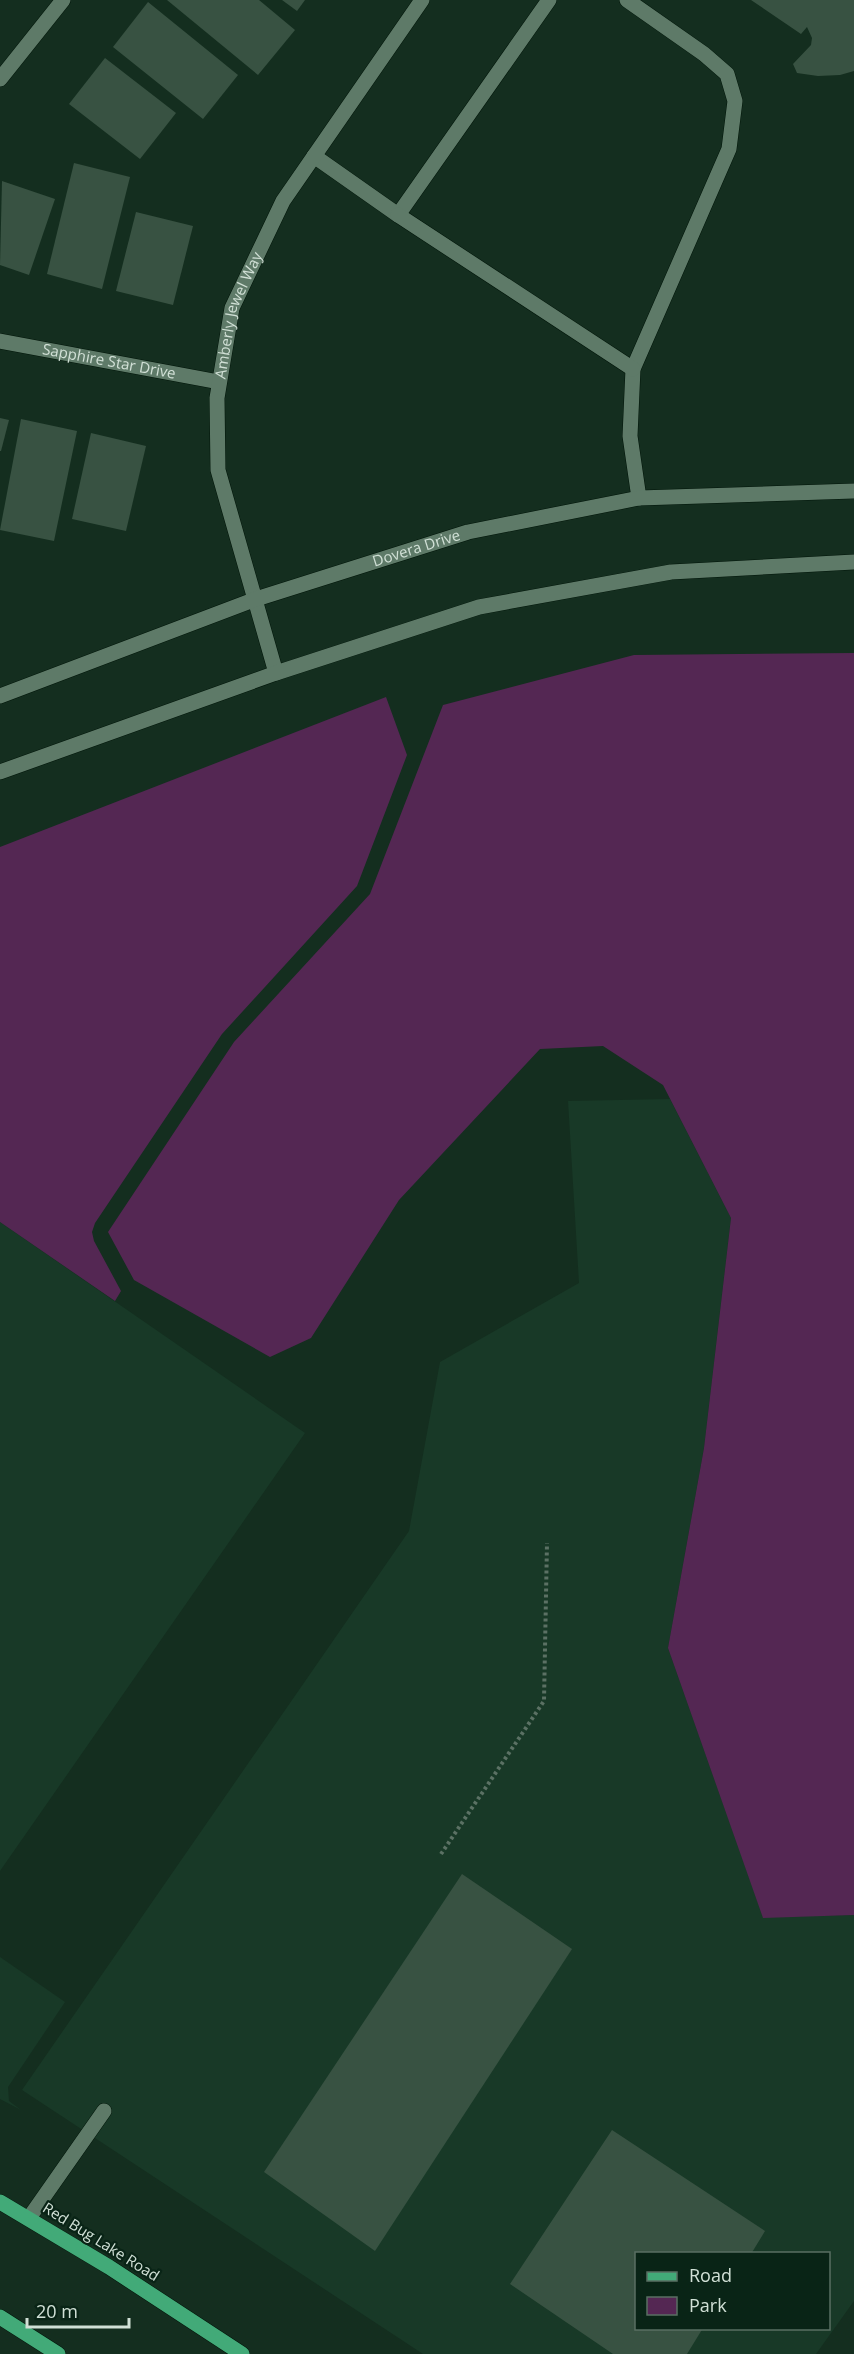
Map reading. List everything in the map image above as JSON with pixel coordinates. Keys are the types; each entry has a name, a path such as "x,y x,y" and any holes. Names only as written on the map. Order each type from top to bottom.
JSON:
{"main road":[{"name":"Red Bug Lake Road","path":"0,2202 29,2218 242,2354"},
{"path":"0,2317 58,2354"}],"street":[{"path":"0,80 63,0"},
{"name":"Amberly Jewel Way","path":"276,673 218,470 219,382 232,308 283,201 422,0"},
{"path":"398,215 549,0"},
{"path":"627,0 728,74 735,101 729,150 633,369 630,436 639,498"},
{"path":"314,156 398,215 633,369"},
{"name":"Sapphire Star Drive","path":"0,340 219,382"},
{"name":"Dovera Drive","path":"0,696 256,599 468,532 639,498 854,490"},
{"path":"0,772 276,673 479,607 671,572 854,562"},
{"path":"29,2218 104,2111"}],"path":[{"path":"441,1854 544,1701 547,1543"}],"shaded area":[{"path":"670,1099 731,1218 704,1448 668,1648 763,1917 854,1915 854,2301 816,2354 423,2354 22,2090 409,1531 440,1362 579,1283 568,1101"},
{"path":"0,1222 305,1433 0,1871"},
{"path":"0,1957 65,2002 8,2087 9,2101 21,2110 0,2099"}],"green space":[{"path":"854,653 854,1915 763,1918 668,1648 704,1448 731,1218 663,1085 603,1046 540,1049 399,1200 311,1338 270,1357 134,1280 108,1232 234,1042 370,894 443,705 634,655"},
{"path":"386,697 407,755 357,886 222,1034 95,1223 92,1232 94,1241 121,1291 115,1301 0,1222 0,847"}],"building":[{"path":"167,0 259,0 295,30 258,75"},
{"path":"282,0 305,0 297,11"},
{"path":"751,0 854,0 854,71 840,75 818,76 797,73 793,64 811,45 812,38 807,27 801,34"},
{"path":"148,2 238,75 203,119 113,47"},
{"path":"105,58 176,113 140,159 69,104"},
{"path":"74,163 130,177 102,289 47,274"},
{"path":"2,181 55,199 29,275 0,265"},
{"path":"136,212 193,226 173,305 116,291"},
{"path":"0,418 9,420 1,451 0,451"},
{"path":"21,419 77,431 54,541 0,530"},
{"path":"91,433 146,446 126,531 72,519"},
{"path":"462,1874 572,1949 375,2251 264,2172"},
{"path":"612,2130 765,2231 752,2252 635,2252 635,2330 702,2330 687,2354 613,2354 510,2284"}]}
